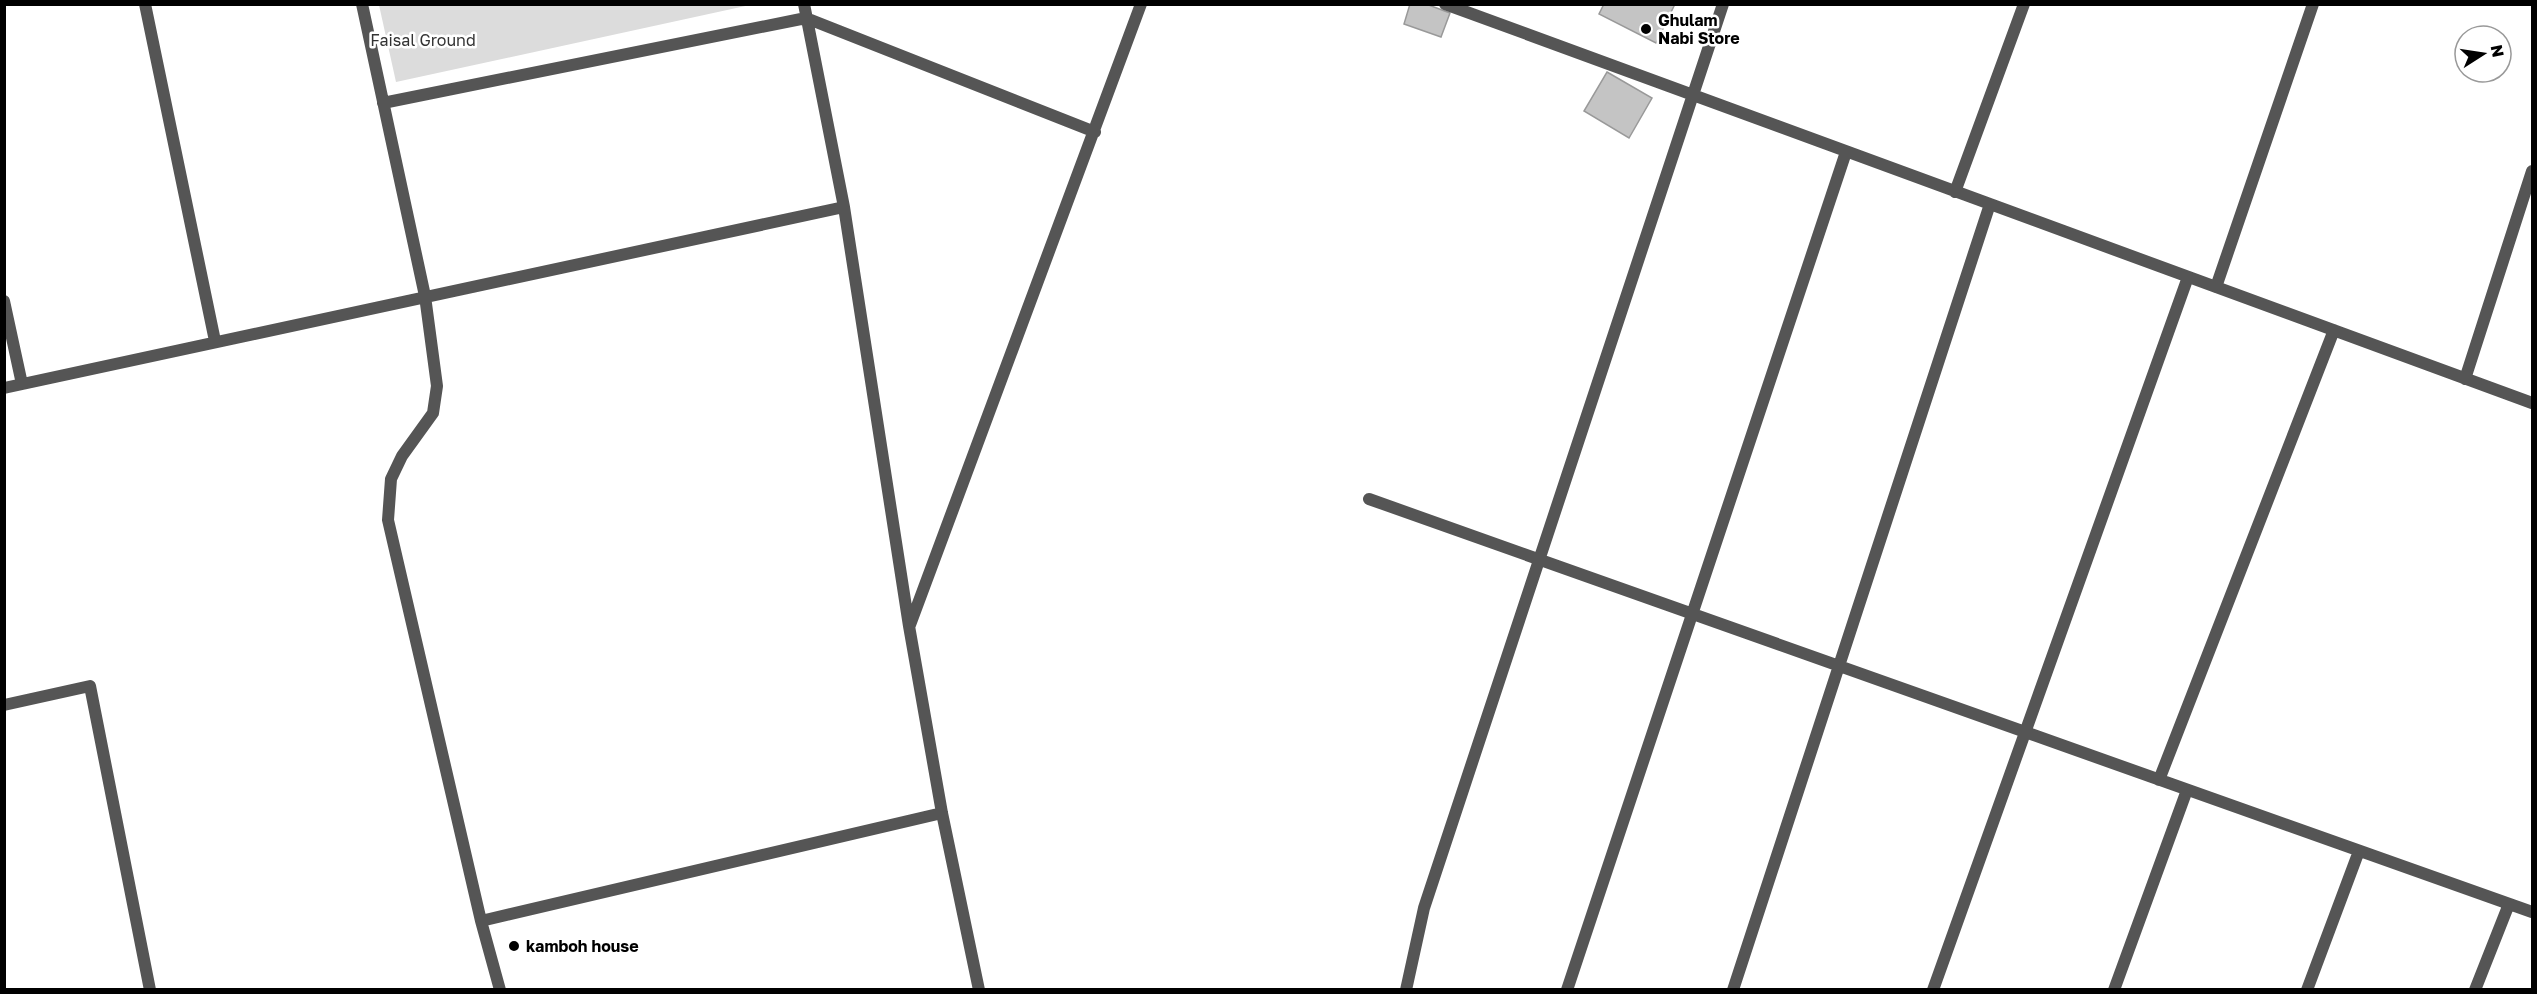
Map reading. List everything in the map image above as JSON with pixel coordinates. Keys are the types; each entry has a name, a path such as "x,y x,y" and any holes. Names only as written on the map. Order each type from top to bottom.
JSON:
{"street":[{"path":"145,4 215,341"},
{"path":"362,4 425,296 437,386 433,413 402,456 391,479 388,520 481,921 500,990"},
{"path":"804,4 844,207 909,626 942,813 979,990"},
{"path":"909,626 1141,4"},
{"path":"1444,4 1459,7 1693,96 2532,404"},
{"path":"1406,990 1424,908 1723,4"},
{"path":"1955,192 2024,4"},
{"path":"2216,287 2313,4"},
{"path":"383,103 806,18 1095,132"},
{"path":"1567,990 1846,152"},
{"path":"2465,379 2532,171"},
{"path":"1733,990 1990,204"},
{"path":"4,388 844,207"},
{"path":"1933,990 2188,277"},
{"path":"4,301 22,384"},
{"path":"2159,780 2334,330"},
{"path":"1369,499 2532,912"},
{"path":"4,705 90,686 150,990"},
{"path":"2114,990 2187,790"},
{"path":"481,921 942,813"},
{"path":"2307,990 2358,851"},
{"path":"2475,990 2509,904"}],"green space":[{"name":"Faisal Ground","path":"379,4 750,5 396,82"}],"building":[{"path":"1410,4 1426,4 1450,13 1441,37 1404,24"},
{"name":"Ghulam Nabi Store","path":"1604,4 1675,4 1656,43 1599,14"},
{"path":"1607,72 1652,98 1629,138 1584,111"}],"place":[{"name":"Ghulam Nabi Store","path":"1646,29"},
{"name":"kamboh house","path":"514,946"}]}
